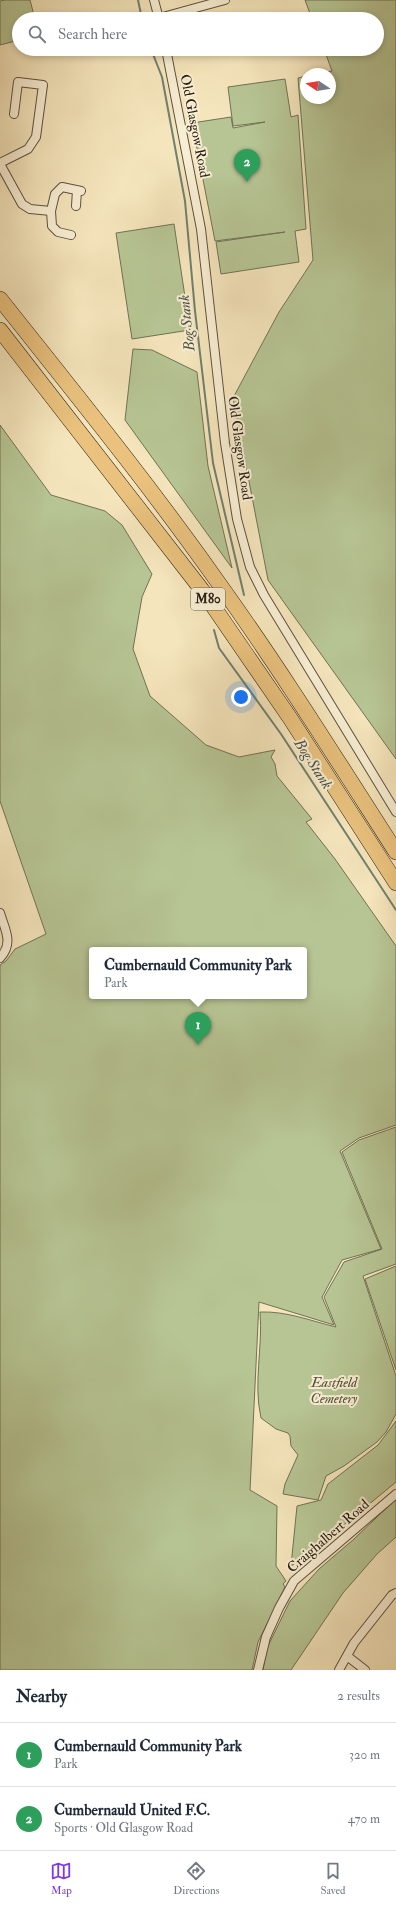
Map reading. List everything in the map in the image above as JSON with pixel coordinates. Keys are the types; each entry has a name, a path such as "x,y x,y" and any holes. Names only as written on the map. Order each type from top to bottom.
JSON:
{"highway":[{"name":"M80","path":"0,299 121,451 215,578 301,703 396,852"},
{"name":"M80","path":"0,330 202,590 290,718 396,883"}],"street":[{"path":"154,0 157,12"},
{"path":"177,12 201,3 225,0"},
{"name":"Old Glasgow Road","path":"167,56 201,229 225,443 237,519 244,549 253,573 264,595 396,812"},
{"path":"14,114 18,82 43,85 36,137 28,149 0,163 22,204 30,209 51,211"},
{"path":"71,235 58,232 52,226 51,211 55,194 62,187 79,190 76,206"},
{"path":"0,913 8,939 6,951 0,958"},
{"name":"Craighalbert Road","path":"258,1670 266,1637 279,1608 294,1581 396,1494"},
{"path":"339,1670 354,1643 395,1596"},
{"path":"347,1656 365,1670"}],"green space":[{"path":"30,0 33,12 12,12 12,42 0,45 0,1"},
{"path":"305,0 396,0 396,759 268,580 233,398 279,312 313,260 300,104 336,104 336,68 331,68 327,56 384,56 384,12 309,12"},
{"path":"298,78 300,78 300,102"},
{"path":"285,79 291,117 298,115 306,229 295,231 299,262 221,274 216,242 285,232 215,241 192,123 231,117 233,128 265,122 233,126 228,87"},
{"path":"174,224 190,330 132,339 116,233"},
{"path":"133,349 152,350 197,372 208,466 232,568 125,420"},
{"path":"0,425 51,495 105,511 122,525 152,574 142,597 133,649 150,696 206,745 239,757 275,750 271,757 275,764 277,776 312,819 306,822 335,859 396,946 396,1125 359,1138 340,1151 381,1249 342,1260 322,1297 334,1325 259,1302 250,1490 277,1506 276,1566 286,1581 283,1584 285,1587 258,1642 252,1670 0,1670 0,965 6,961 15,949 46,934 0,801"},
{"name":"Eastfield Cemetery","path":"396,1127 396,1264 363,1276 396,1376 396,1414 386,1432 377,1442 344,1466 326,1476 318,1500 283,1494 285,1484 298,1455 291,1446 290,1436 288,1433 276,1429 261,1418 258,1392 261,1325 260,1312 280,1313 336,1327 324,1297 344,1262 382,1249 342,1152 359,1140"},
{"path":"396,1266 396,1370 365,1279"},
{"path":"396,1421 396,1482 304,1558 291,1566 297,1506 321,1500 328,1484 378,1445"},
{"path":"396,1499 396,1537 377,1554 343,1593 291,1670 263,1670 267,1648 290,1601 319,1569 354,1539"}],"waterway":[{"name":"Bog Stank","path":"138,0 141,12"},
{"name":"Bog Stank","path":"154,56 162,77 185,201 195,311 213,463 244,595"},
{"name":"Bog Stank","path":"214,630 219,648 281,734 396,910"}],"place":[{"name":"Cumbernauld United F.C.","path":"247,182"},
{"name":"Cumbernauld Community Park","path":"198,1045"}]}
